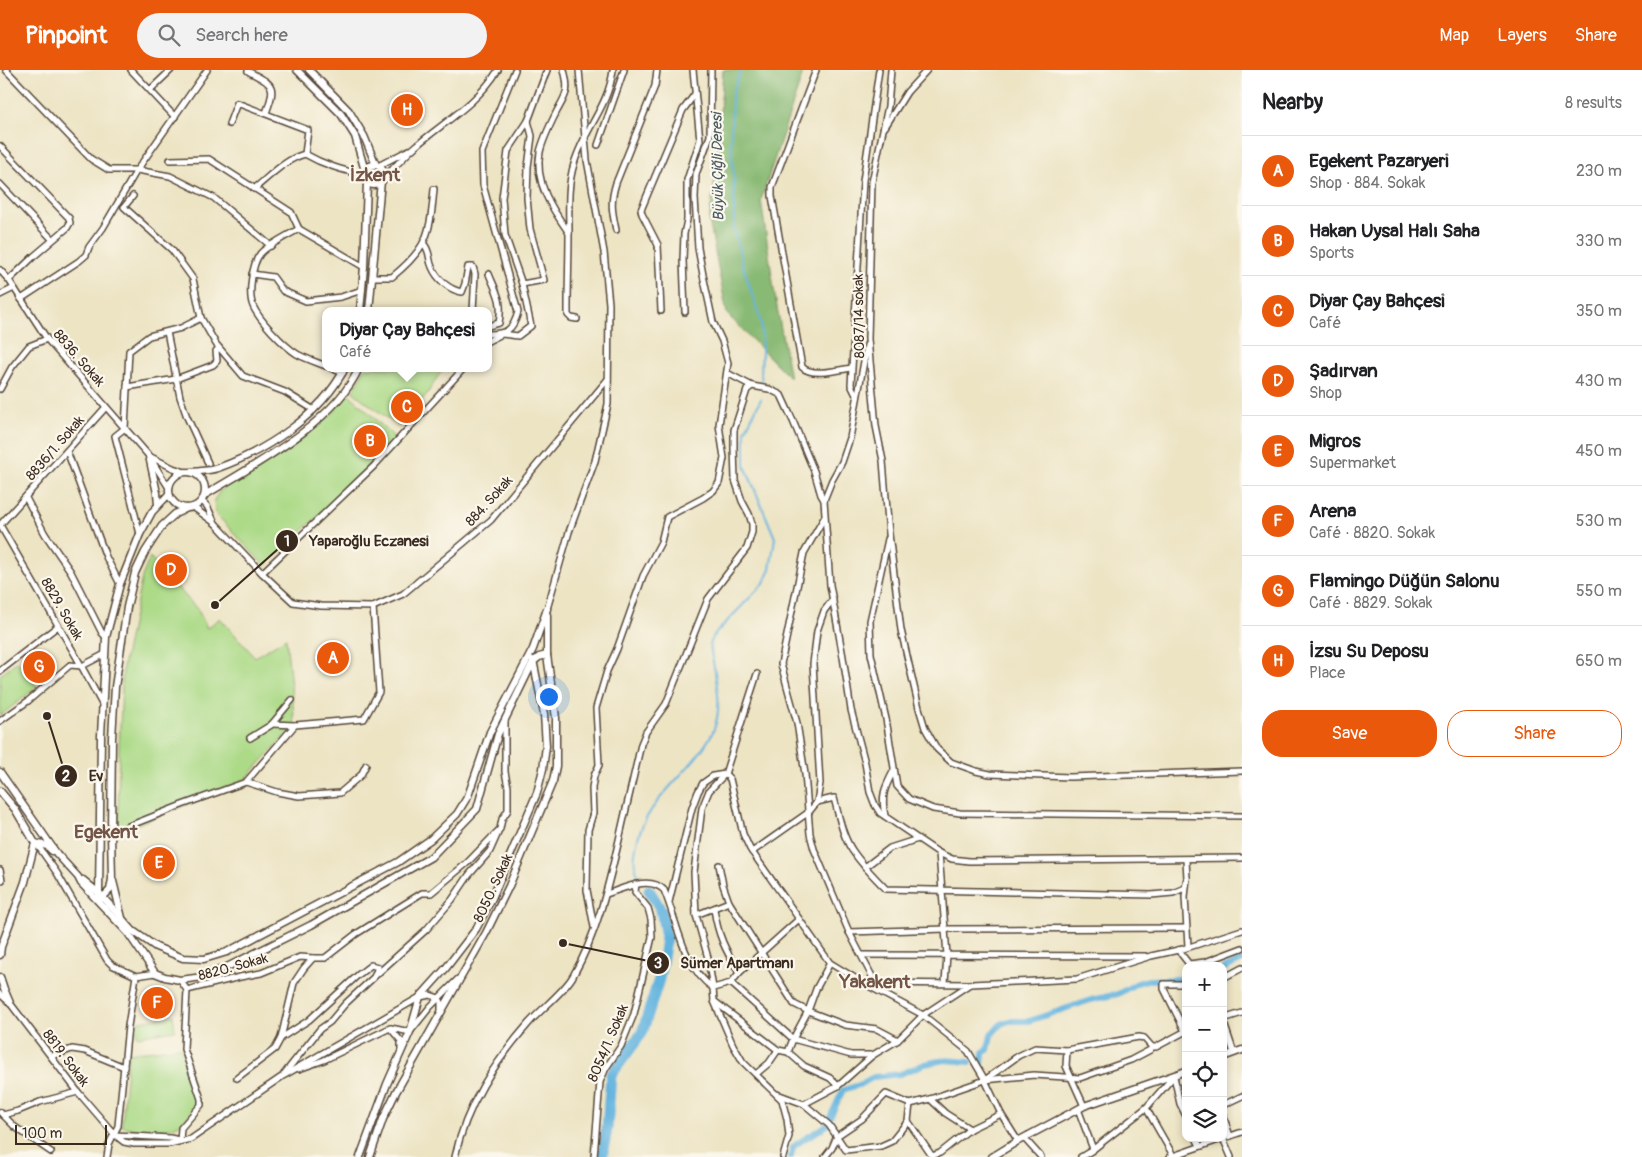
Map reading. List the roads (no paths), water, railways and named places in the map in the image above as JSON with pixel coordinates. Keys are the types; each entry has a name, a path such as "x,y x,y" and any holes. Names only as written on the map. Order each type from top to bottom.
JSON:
{"street":[{"path":"6,70 91,159 109,170 137,170 170,176 214,198 271,246"},
{"path":"131,70 176,116"},
{"path":"150,90 171,70"},
{"path":"21,299 86,255 89,247 103,228 137,170 207,70"},
{"path":"309,70 349,111 364,136 377,166 382,170 369,307"},
{"path":"367,182 373,185 382,180 416,146 468,105 498,70"},
{"path":"492,339 515,324 518,312 483,185 482,152 515,70"},
{"path":"492,334 518,336 531,326 522,284 504,235 502,198 508,151 528,121 547,70"},
{"path":"564,70 568,90 541,148 539,162 546,195 552,209 569,233"},
{"path":"0,772 81,883 100,898 133,930 156,947 183,958 204,959 227,952 291,917 338,895 398,862 430,839 457,814 468,796 490,732 533,649 547,609 569,532 595,461 608,404 608,304 605,260 587,160 579,70"},
{"path":"577,318 571,318 568,315 569,188 574,165 586,135 605,101 612,81 613,70"},
{"path":"598,145 624,70"},
{"path":"616,230 611,205 612,196 655,86 657,70"},
{"path":"685,312 683,260 684,234 687,220 687,180 700,140 693,70"},
{"path":"594,928 587,890 588,830 593,813 592,788 594,776 599,765 596,708 607,671 617,649 643,576 662,542 667,517 713,491 719,484 724,458 719,426 728,363 722,341 713,322 698,248 695,198 696,174 710,136 711,70"},
{"path":"816,70 772,187 772,196 802,367 805,370 815,372 852,368"},
{"path":"857,397 851,385 863,181 879,70"},
{"name":"8087/14 sokak","path":"889,534 887,497 883,461 876,426 868,339 872,182 888,106 891,70"},
{"path":"881,134 907,92 927,70"},
{"path":"248,71 268,83 272,88 273,96 266,113"},
{"path":"301,71 341,114 355,136 367,182 360,307"},
{"path":"661,311 658,245 641,210 683,110 695,94"},
{"path":"229,124 236,103 266,113 308,130 304,154"},
{"path":"522,284 544,280 530,229 527,198 532,136 528,121"},
{"path":"0,146 69,218 70,223 67,228 52,239 9,280"},
{"path":"364,173 370,166 377,166 416,146"},
{"path":"254,190 286,163 304,154 319,163 340,170 364,173"},
{"path":"170,160 209,159 254,190 291,212 299,229 364,267"},
{"path":"0,184 52,239"},
{"path":"373,277 392,278 407,265 424,244 430,227 434,189"},
{"path":"133,196 124,207 172,250 193,279 201,318 219,348 243,376 285,392 314,410 321,417"},
{"path":"299,229 261,252 253,267 252,305 282,342 297,354 322,364"},
{"path":"424,244 430,252 432,266 449,288 462,292 468,268 473,267 475,274 473,307"},
{"name":"8836. Sokak","path":"0,270 9,280 47,339 149,456"},
{"path":"252,274 273,277 283,291 306,301 341,297 362,290"},
{"path":"489,274 499,297 501,308 499,323 492,325"},
{"path":"0,295 14,288"},
{"path":"140,534 115,436 125,428 129,350 149,336 180,328 201,318"},
{"path":"167,332 180,397 208,463"},
{"path":"0,389 12,367 29,346 47,339"},
{"path":"868,339 850,438 842,462 824,500 827,562 850,710 865,763 870,792 880,813 952,859 969,861 1242,858"},
{"path":"128,387 176,379 215,364 217,359 216,351 219,348"},
{"path":"343,372 314,410 262,448 217,468 188,472 174,477 169,491 140,534 120,584 106,637 102,704 100,898 156,973 180,980 203,977 227,967 311,925 431,857 477,809 498,734 533,662 539,657 547,655"},
{"path":"100,898 110,890 112,879 112,738 115,687 127,607 135,573 145,552 162,526 175,514 190,508 283,446 321,417 337,402 357,372"},
{"path":"262,573 374,466 460,372"},
{"path":"727,373 735,379 752,386 769,389 781,395 794,421 824,500"},
{"name":"884. Sokak","path":"190,508 215,524 293,602 321,606 373,607 404,594 491,520 608,378"},
{"path":"455,1157 458,1141 470,1107 486,1080 529,1023 571,979 586,951 606,894 641,744 646,732 666,704 708,599 747,548 752,532 752,524 735,480 734,430 747,390 752,386"},
{"name":"8836/1. Sokak","path":"0,525 106,406"},
{"path":"67,451 106,557 120,584"},
{"path":"149,456 173,468 201,478 206,489 204,498"},
{"path":"149,456 176,504 190,508"},
{"path":"149,456 158,505"},
{"path":"26,498 45,534 71,572 98,626 106,637"},
{"name":"884. Sokak","path":"204,498 215,524"},
{"path":"825,516 804,553 782,664 797,723 805,774 810,834 814,849 848,932 875,982"},
{"name":"8829. Sokak","path":"0,525 102,704"},
{"path":"889,534 870,621 872,654 886,719 897,786 909,799 933,809 951,811 1242,816"},
{"path":"889,534 901,630 919,708 925,728 937,749 951,762 976,771 1013,776 1070,777 1242,771"},
{"path":"752,852 809,812 817,802 820,783 813,664 817,631 824,611 832,599"},
{"path":"272,724 294,725 364,718 379,692 373,607"},
{"name":"8050. Sokak","path":"370,1157 383,1119 396,1092 486,933 509,886 553,781 556,766 556,718 547,655 547,609"},
{"path":"0,671 58,626"},
{"path":"533,649 547,644"},
{"path":"533,649 533,662"},
{"path":"0,721 28,701 70,665 82,666 105,654"},
{"name":"8050. Sokak","path":"360,1157 383,1092 410,1032 420,997 446,968 476,929 492,898 537,793 544,769 546,746 544,714 533,662"},
{"path":"756,674 725,774 709,791 702,808 694,872 696,915 708,958 714,1001 733,1045 743,1062 782,1100 787,1119 788,1136 783,1157"},
{"path":"250,738 272,724 292,700"},
{"path":"282,1076 320,1029 330,1022 345,1004 426,930 490,851 500,829 502,819 508,810 508,787 505,772 505,720"},
{"path":"111,834 182,805 246,782 294,725"},
{"path":"246,782 277,792 298,796 340,793 360,775 366,764"},
{"path":"885,816 882,801 894,770"},
{"path":"725,774 730,779 742,834 752,852 830,963 923,1015 968,1051 985,1080 1001,1114 1021,1140 1041,1157"},
{"path":"669,902 692,808 698,792 702,784 713,776 725,774"},
{"path":"0,791 16,809 57,873 107,960 112,965 136,976 156,973"},
{"path":"817,802 834,798 841,824 851,849 886,889 1151,895 1185,888 1187,878"},
{"name":"8820. Sokak","path":"188,990 261,973 300,957 325,958 356,934 422,893 431,893 467,863 500,829"},
{"path":"865,867 890,848 918,839"},
{"path":"36,843 46,846 58,854"},
{"path":"0,954 25,882 36,843"},
{"path":"940,853 946,929 945,983"},
{"path":"1186,860 1185,897 1188,946"},
{"path":"719,865 729,902 794,1004 845,1025 877,1029 898,1040"},
{"path":"0,870 2,880"},
{"path":"78,877 92,881 99,876"},
{"path":"112,879 123,919"},
{"path":"606,894 636,884 650,884 659,886 664,890 676,928 690,962 702,980 713,988"},
{"name":"8054/1. Sokak","path":"594,1157 600,1082 606,1068 621,1046 634,1014 652,936 652,919 648,908 635,892 636,884"},
{"path":"696,915 729,902"},
{"path":"714,909 716,926 722,943 739,972"},
{"path":"713,988 731,983 739,972 799,919"},
{"path":"848,932 946,929 1186,928"},
{"path":"864,983 970,984 1077,979 1242,930"},
{"path":"1178,950 1189,964 1205,962 1242,948"},
{"path":"862,955 1151,956"},
{"path":"236,1078 275,1049 281,1038 294,983 313,958"},
{"path":"788,1052 808,1011 816,989 830,963"},
{"path":"281,1038 309,1020 371,965 378,967 374,977"},
{"path":"1227,976 1242,968"},
{"path":"282,1076 324,1060 390,1028 410,1032 430,1007 461,975"},
{"path":"107,1157 109,1144 118,1126 136,976"},
{"path":"0,977 10,1003"},
{"path":"180,980 188,990 184,1049 201,1099 201,1106 181,1128 180,1141"},
{"path":"731,983 793,1039 851,1055 873,1055"},
{"path":"804,1104 838,1086 873,1055 898,1040 923,1015 970,984"},
{"path":"1182,984 1164,984 1164,989 1182,1025"},
{"name":"8819. Sokak","path":"0,994 10,1003 78,1092 114,1135 124,1142 134,1144 169,1144 191,1139 282,1076"},
{"path":"282,1076 420,997 430,995 439,998"},
{"path":"439,998 441,1013"},
{"path":"714,1001 778,1050 788,1052 804,1066 830,1078 838,1086"},
{"path":"1227,1019 1242,1013"},
{"path":"390,1028 401,1041 402,1052"},
{"path":"1227,1032 1234,1053"},
{"path":"825,1157 832,1148 837,1136 862,1119 886,1094 910,1104 985,1080 1034,1075 1080,1078 1131,1060 1152,1047 1156,1047 1182,1033"},
{"path":"985,1080 1018,1056 1035,1048 1066,1050 1139,1038 1144,1038 1152,1047"},
{"path":"52,1056 72,1049 85,1051 124,1067"},
{"path":"756,1074 770,1063 778,1050"},
{"path":"1066,1050 1066,1066 1081,1107 1092,1152"},
{"path":"1227,1056 1242,1050"},
{"path":"992,1157 1081,1107 1182,1073"},
{"path":"1080,1157 1092,1152 1146,1108 1174,1076"},
{"path":"1174,1076 1182,1108"},
{"path":"2,1114 18,1111 40,1102 78,1092"},
{"path":"777,1094 804,1104 829,1125 846,1150 881,1146 892,1141 908,1121 910,1104"},
{"path":"1227,1103 1242,1096"},
{"path":"930,1099 945,1113 970,1129"},
{"path":"1146,1108 1172,1157 1212,1142"},
{"path":"2,1114 15,1126 51,1152"},
{"path":"908,1121 932,1156 940,1153 970,1129 1001,1114"},
{"path":"1227,1127 1230,1136"},
{"path":"1227,1137 1242,1132"},
{"path":"1198,1142 1200,1146"},
{"path":"1225,1142 1231,1157"}],"waterway":[{"name":"Büyük Çiğli Deresi","path":"741,70 732,95 731,144 734,180 734,229 743,266 761,322 762,382"},
{"name":"Büyük Çiğli Deresi","path":"638,875 635,851 641,829 647,817 662,796 698,755 714,729 717,719 718,698 710,645 713,636 764,583 770,569 775,538 745,466 745,431 761,399"},
{"name":"Büyük Çiğli Deresi","path":"602,1157 607,1129 611,1075 642,1033 659,979 664,952 666,937 661,910 649,890"},
{"path":"1227,967 1242,960"},
{"path":"982,1063 983,1052 988,1050 991,1035 1001,1024 1009,1021 1029,1021 1091,1000 1118,994 1137,983 1147,980 1182,979"},
{"path":"828,1122 843,1090 859,1085 874,1077 900,1074 925,1064 944,1060 970,1062"},
{"path":"791,1157 793,1147 827,1125"}],"place":[{"name":"İzsu Su Deposu","path":"407,110"},
{"name":"Diyar Çay Bahçesi","path":"407,407"},
{"name":"Hakan Uysal Halı Saha","path":"370,441"},
{"name":"Şadırvan","path":"171,570"},
{"name":"Yaparoğlu Eczanesi","path":"215,605"},
{"name":"Egekent Pazaryeri","path":"333,658"},
{"name":"Flamingo Düğün Salonu","path":"39,667"},
{"name":"Ev","path":"47,716"},
{"name":"Migros","path":"159,863"},
{"name":"Sümer Apartmanı","path":"563,943"},
{"name":"Arena","path":"157,1003"}],"district":[{"name":"İzkent","path":"375,175"},
{"name":"Egekent","path":"106,832"},
{"name":"Yakakent","path":"875,982"}]}
